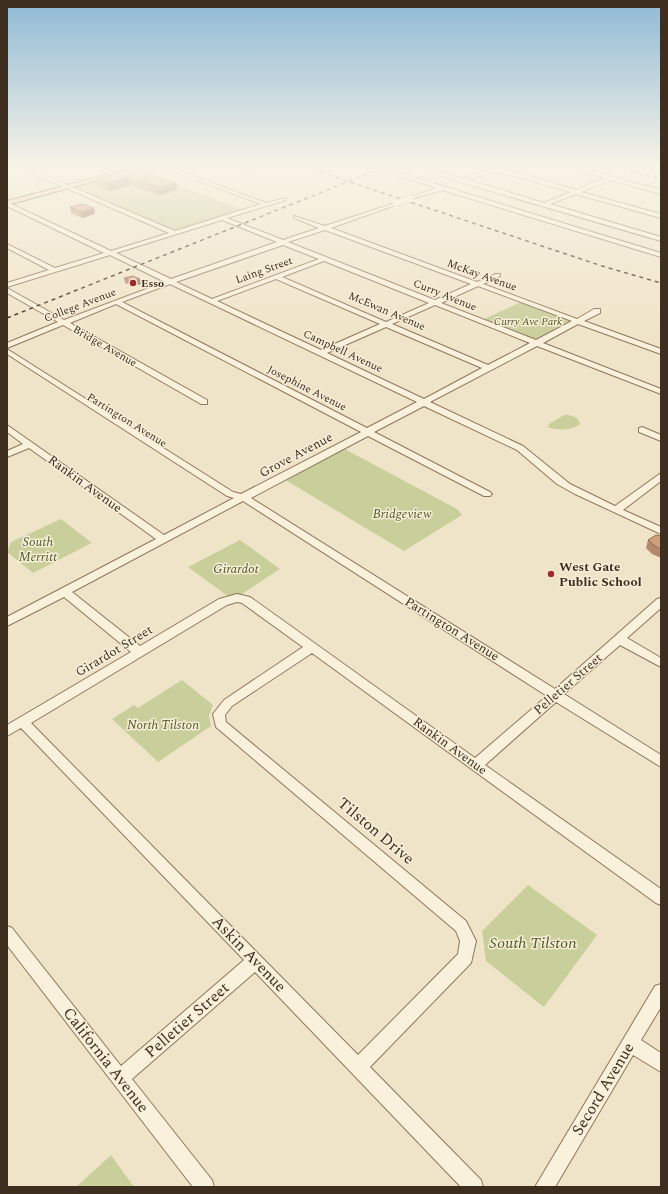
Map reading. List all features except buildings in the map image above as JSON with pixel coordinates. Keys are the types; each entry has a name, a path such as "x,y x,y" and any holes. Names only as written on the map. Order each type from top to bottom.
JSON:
{"street":[{"name":"Campbell Avenue","path":"46,223 520,448 531,455 550,474 567,485 661,531"},
{"path":"150,223 174,233"},
{"path":"7,285 206,223"},
{"name":"Curry Avenue","path":"233,223 661,392"},
{"name":"McKay Avenue","path":"310,223 661,352"},
{"name":"College Avenue","path":"8,347 64,322 117,302 340,223"},
{"path":"556,223 661,255"},
{"path":"605,223 661,239"},
{"path":"7,246 54,270"},
{"name":"Laing Street","path":"212,301 324,259"},
{"path":"322,353 498,275"},
{"name":"McEwan Avenue","path":"276,277 488,368"},
{"name":"Bridge Avenue","path":"7,290 204,402"},
{"name":"Josephine Avenue","path":"117,302 487,494"},
{"name":"Grove Avenue","path":"7,622 597,310"},
{"name":"Partington Avenue","path":"8,347 230,494 243,497 661,762"},
{"name":"Rankin Avenue","path":"7,428 163,539"},
{"path":"642,430 661,438"},
{"path":"7,454 30,444"},
{"path":"617,510 661,476"},
{"path":"64,592 139,652"},
{"name":"Rankin Avenue","path":"237,598 252,603 661,898"},
{"name":"Girardot Street","path":"7,731 223,602 237,598"},
{"name":"Pelletier Street","path":"476,765 661,602"},
{"path":"619,639 661,663"},
{"name":"Tilston Drive","path":"312,647 228,703 219,714 220,724 461,926 468,941 465,958 358,1067"},
{"name":"Askin Avenue","path":"23,722 474,1187"},
{"name":"California Avenue","path":"7,933 204,1187"},
{"name":"Pelletier Street","path":"120,1078 255,961"},
{"name":"Secord Avenue","path":"544,1187 661,992"},
{"path":"630,1043 661,1063"}],"green space":[{"path":"153,223 204,223 175,232"},
{"name":"Curry Ave Park","path":"521,302 570,321 533,340 482,320"},
{"path":"564,415 572,416 578,419 580,424 573,428 565,429 548,427 549,424"},
{"name":"Bridgeview","path":"341,447 457,509 462,515 404,551 282,478"},
{"name":"South Merritt","path":"61,519 92,543 33,573 7,552 11,542"},
{"name":"Girardot","path":"240,540 280,569 239,596 229,597 188,567"},
{"name":"North Tilston","path":"182,680 213,705 209,716 211,726 158,762 112,719 134,705 138,708"},
{"name":"South Tilston","path":"528,885 597,935 544,1007 486,961 482,931"},
{"path":"111,1155 134,1187 76,1187"}],"railway":[{"path":"7,318 246,223"},
{"path":"472,223 602,266 661,283"}],"place":[{"name":"Esso","path":"133,283"},
{"name":"West Gate Public School","path":"551,574"}]}
